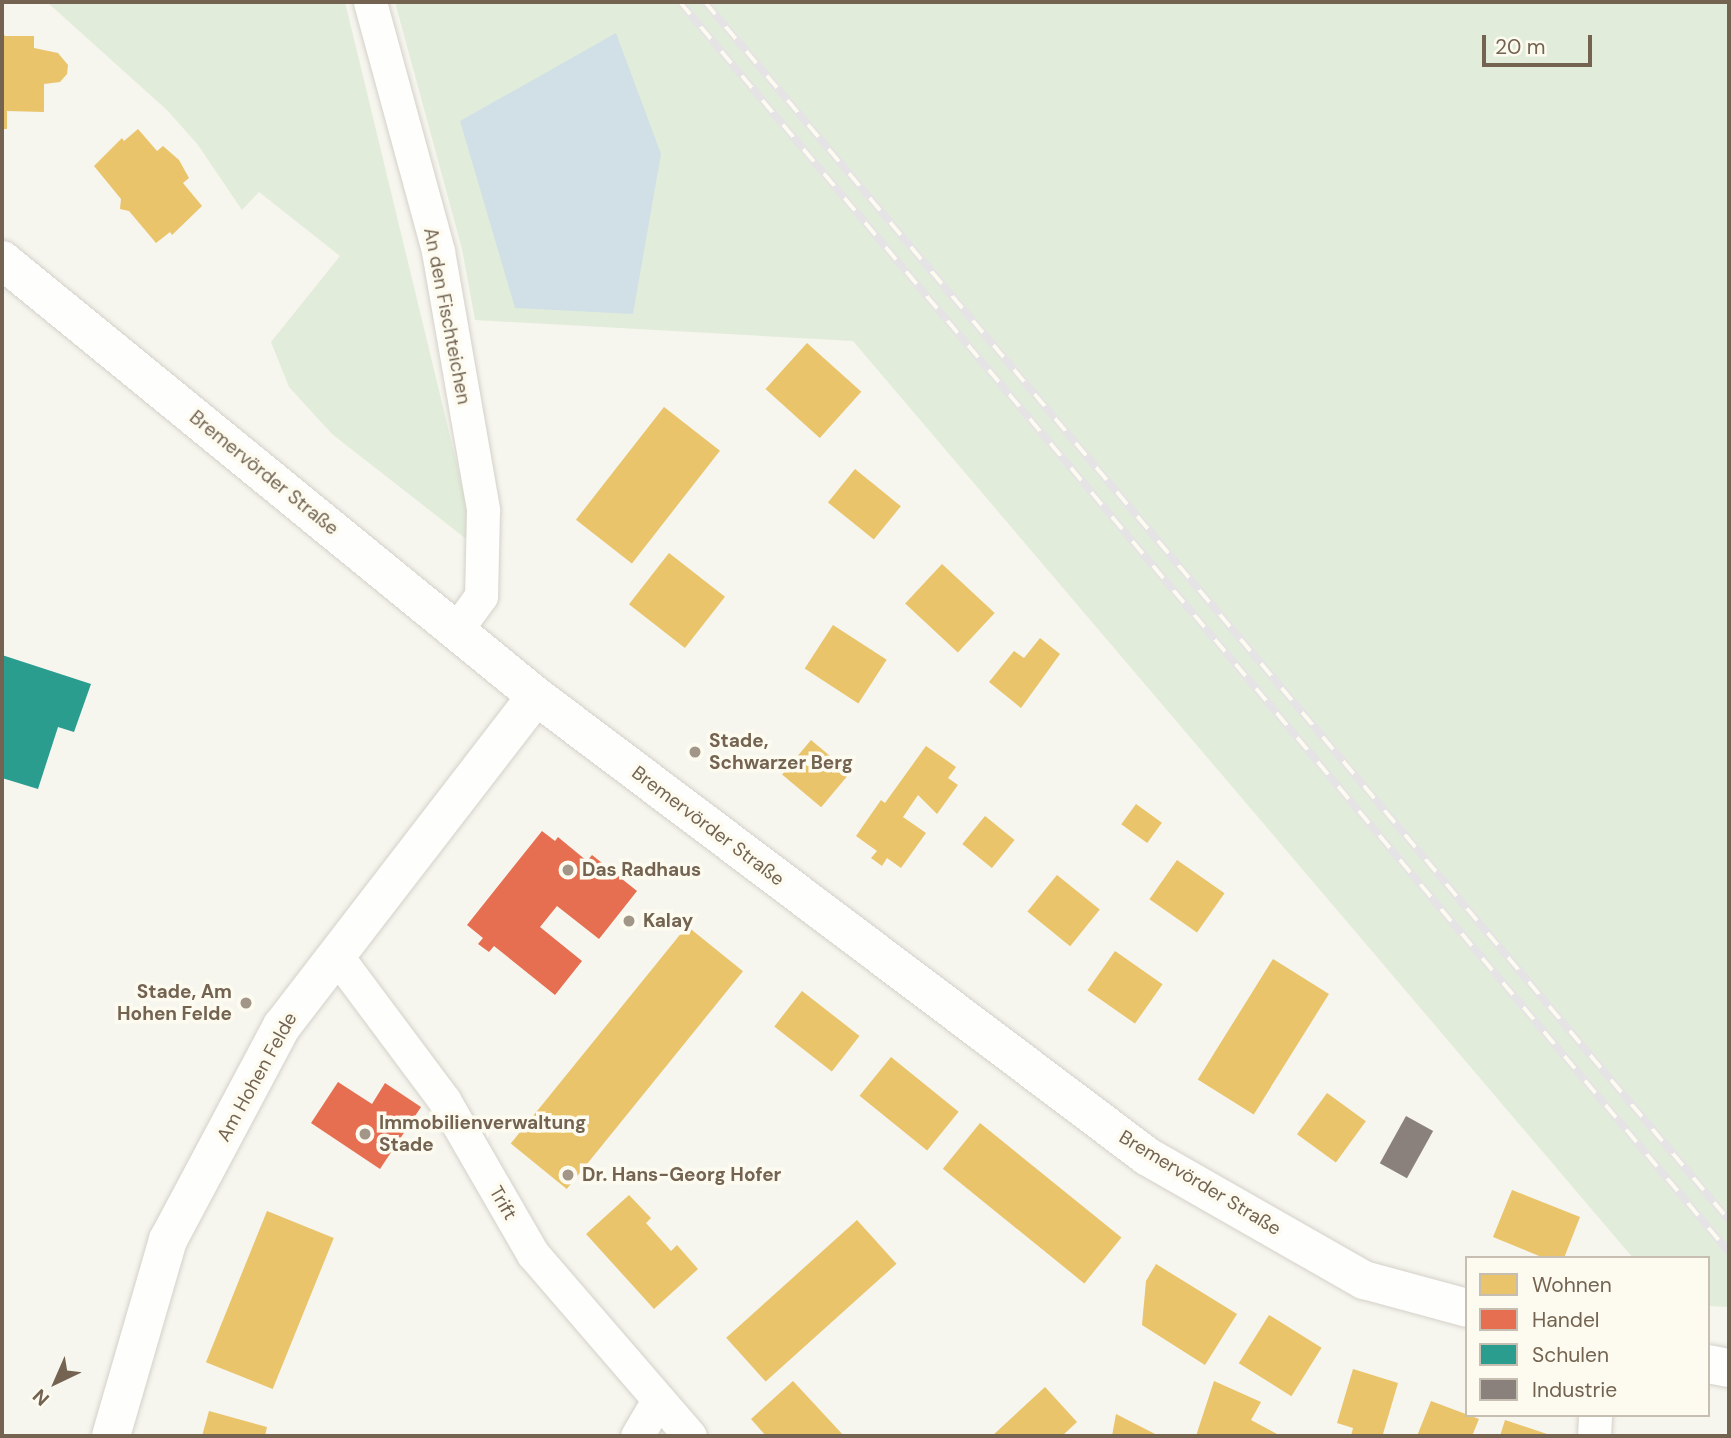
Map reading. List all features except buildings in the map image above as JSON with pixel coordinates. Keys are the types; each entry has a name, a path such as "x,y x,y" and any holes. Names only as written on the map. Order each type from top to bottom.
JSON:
{"main road":[{"name":"Bremervörder Straße","path":"2,260 536,696 1148,1157 1364,1280 1465,1306"},
{"name":"Am Hohen Felde","path":"111,1436 168,1240 282,1026 536,696"},
{"path":"1710,1364 1729,1368"}],"street":[{"name":"An den Fischteichen","path":"370,2 438,251 483,510 481,596 457,629"},
{"name":"Trift","path":"336,954 444,1100 533,1254 690,1436"},
{"path":"637,1436 658,1400"},
{"path":"1594,1436 1595,1417"}],"green space":[{"path":"47,2 345,2 472,527 465,538 332,434 289,387 271,342 340,256 259,192 242,210 198,145 168,111"},
{"path":"395,2 1729,2 1729,1307 1710,1306 1710,1256 1631,1256 853,341 475,320 462,249"}],"shaded area":[{"path":"616,33 661,154 633,314 515,308 460,121"}],"railway":[{"path":"680,2 1729,1252"},
{"path":"705,2 1729,1220"}],"place":[{"name":"Stade, Schwarzer Berg","path":"695,752"},
{"name":"Das Radhaus","path":"568,870"},
{"name":"Kalay","path":"629,921"},
{"name":"Stade, Am Hohen Felde","path":"246,1003"},
{"name":"Immobilienverwaltung Stade","path":"365,1134"},
{"name":"Dr. Hans-Georg Hofer","path":"568,1175"}]}
